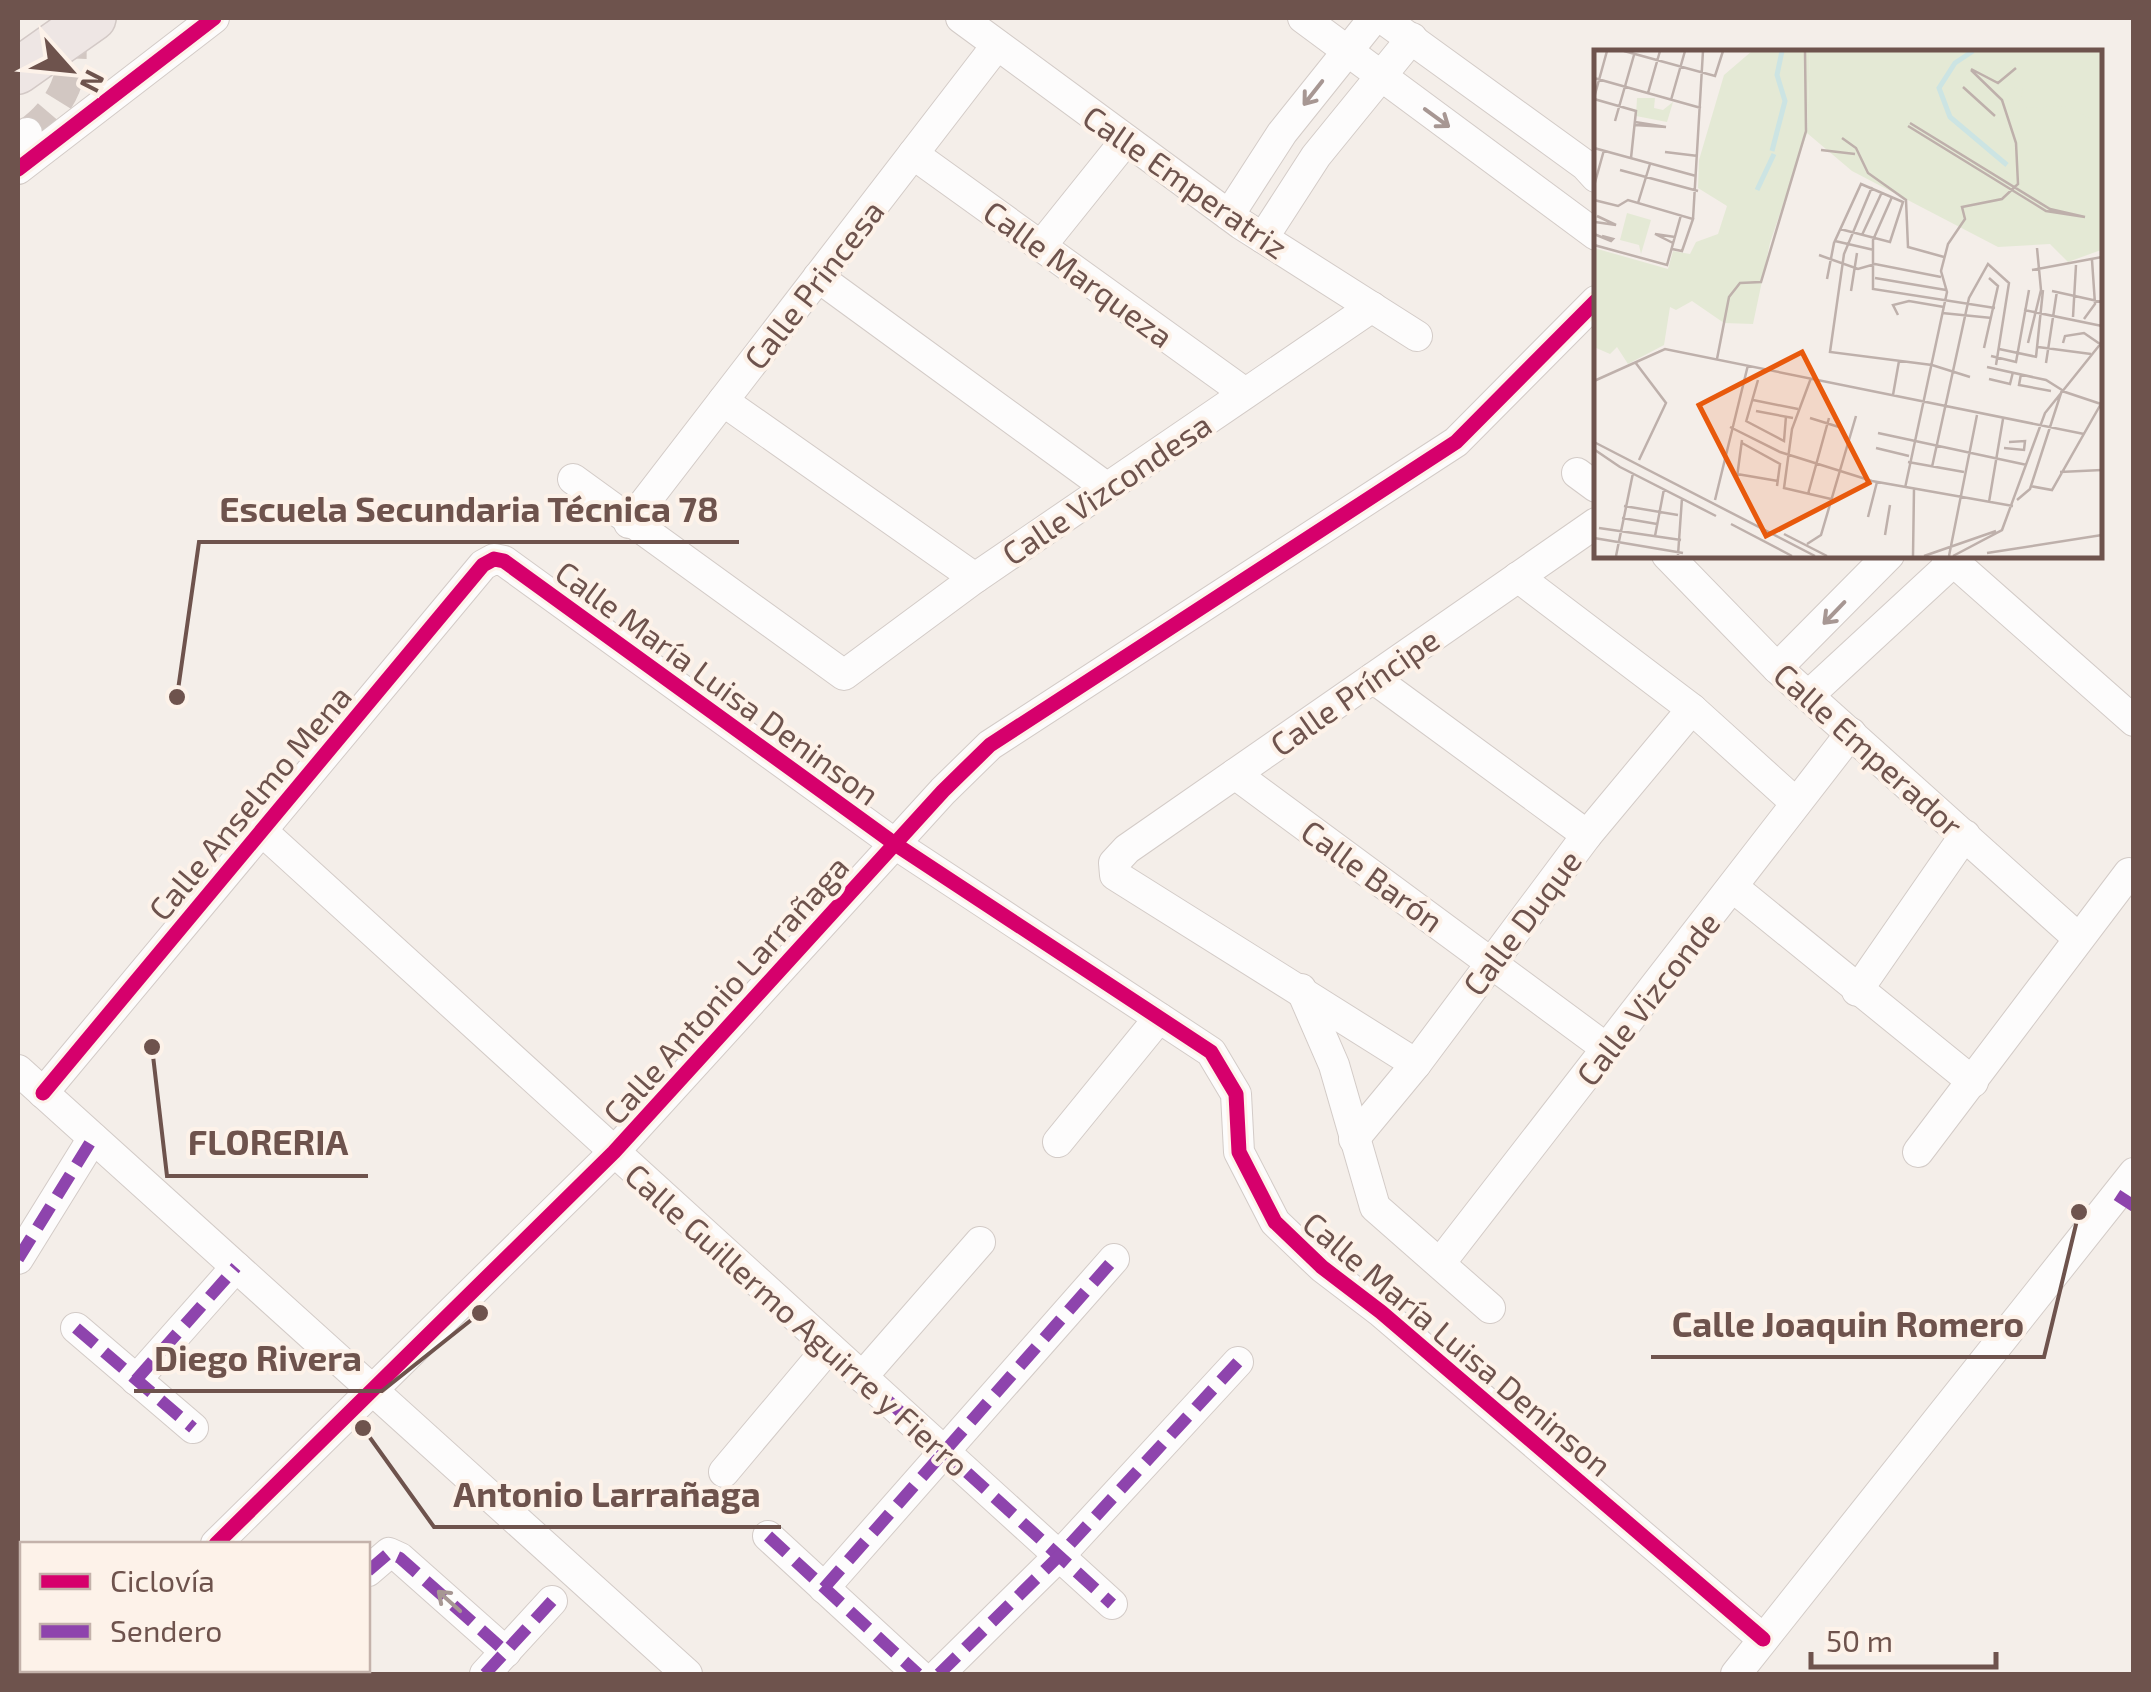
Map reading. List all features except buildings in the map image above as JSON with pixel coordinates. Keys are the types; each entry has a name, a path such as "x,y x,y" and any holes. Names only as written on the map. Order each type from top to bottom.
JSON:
{"highway":[{"path":"18,72 93,18"}],"street":[{"path":"18,169 214,18"},
{"name":"Calle Emperatriz","path":"961,18 1229,215 1417,336"},
{"path":"1303,18 1594,234"},
{"path":"1229,215 1282,133 1374,18"},
{"path":"1382,18 1594,176"},
{"path":"1263,238 1316,156 1412,38"},
{"name":"Calle Princesa","path":"629,523 997,45"},
{"path":"1282,133 1316,156"},
{"path":"1040,246 1126,140"},
{"name":"Calle Marqueza","path":"912,154 1245,393"},
{"path":"818,277 1106,487"},
{"name":"Calle Antonio Larrañaga","path":"218,1542 614,1152 990,745 1456,442 1594,303"},
{"name":"Calle Vizcondesa","path":"629,523 844,675 1106,487 1372,307"},
{"path":"722,401 976,578"},
{"path":"573,480 629,523"},
{"name":"Calle Príncipe","path":"1301,988 1115,875 1114,863 1594,524"},
{"name":"Calle Emperador","path":"1670,558 1777,668 2077,937"},
{"path":"1777,668 1886,558"},
{"path":"1809,695 1950,558 2134,722"},
{"name":"Calle Anselmo Mena","path":"43,1093 483,564 494,559 504,562"},
{"name":"Calle María Luisa Deninson","path":"504,562 895,844 1211,1052 1236,1094 1239,1152 1275,1222 1322,1267 1381,1312 1763,1639"},
{"path":"1867,576 1900,610"},
{"path":"1518,577 1692,709 1796,803"},
{"path":"1373,678 1586,835"},
{"name":"Calle Duque","path":"1354,1139 1416,1064 1586,835 1692,709"},
{"name":"Calle Vizconde","path":"1441,1262 1851,733"},
{"name":"Calle Barón","path":"1236,774 1606,1048"},
{"name":"Calle Guillermo Aguirre y Fierro","path":"262,831 1112,1604"},
{"path":"1857,991 1965,836"},
{"path":"1918,1152 2129,873"},
{"path":"1734,888 1973,1082"},
{"path":"1301,988 1416,1064"},
{"path":"1301,988 1334,1064 1375,1208 1490,1308"},
{"path":"1058,1142 1159,1018"},
{"path":"18,1070 686,1674"},
{"path":"18,1258 93,1138"},
{"path":"1736,1674 2128,1191"},
{"path":"862,1377 980,1242"},
{"path":"824,1588 1114,1260"},
{"path":"136,1380 236,1267"},
{"path":"76,1328 193,1428"},
{"path":"724,1472 829,1348"},
{"path":"939,1674 1060,1555 1238,1362"},
{"path":"768,1536 918,1674"},
{"path":"370,1569 389,1553 400,1558 496,1663 552,1601"}],"tunnel":[{"path":"27,133 51,111 66,85 72,56 66,24"}],"marked path":[{"path":"18,1259 93,1138"},
{"path":"2117,1195 2134,1206"},
{"path":"824,1588 1114,1259"},
{"path":"136,1380 236,1267"},
{"path":"76,1328 193,1428"},
{"path":"939,1674 1060,1555 1238,1362"},
{"path":"885,1398 1112,1604"},
{"path":"768,1536 918,1674"},
{"path":"370,1569 389,1553 400,1558 506,1652"},
{"path":"485,1674 552,1601"}],"cycle path":[{"path":"18,169 214,18"},
{"path":"218,1542 614,1152 943,791 990,745 1456,442 1594,303"},
{"path":"43,1093 483,565 494,559 504,561 895,844 1211,1052 1236,1094 1239,1152 1275,1222 1322,1267 1381,1312 1763,1639"}],"place":[{"name":"Escuela Secundaria Técnica 78","path":"177,697"},
{"name":"FLORERIA","path":"152,1047"},
{"name":"Calle Joaquin Romero","path":"2079,1212"},
{"name":"Diego Rivera","path":"480,1313"},
{"name":"Antonio Larrañaga","path":"363,1428"}]}
